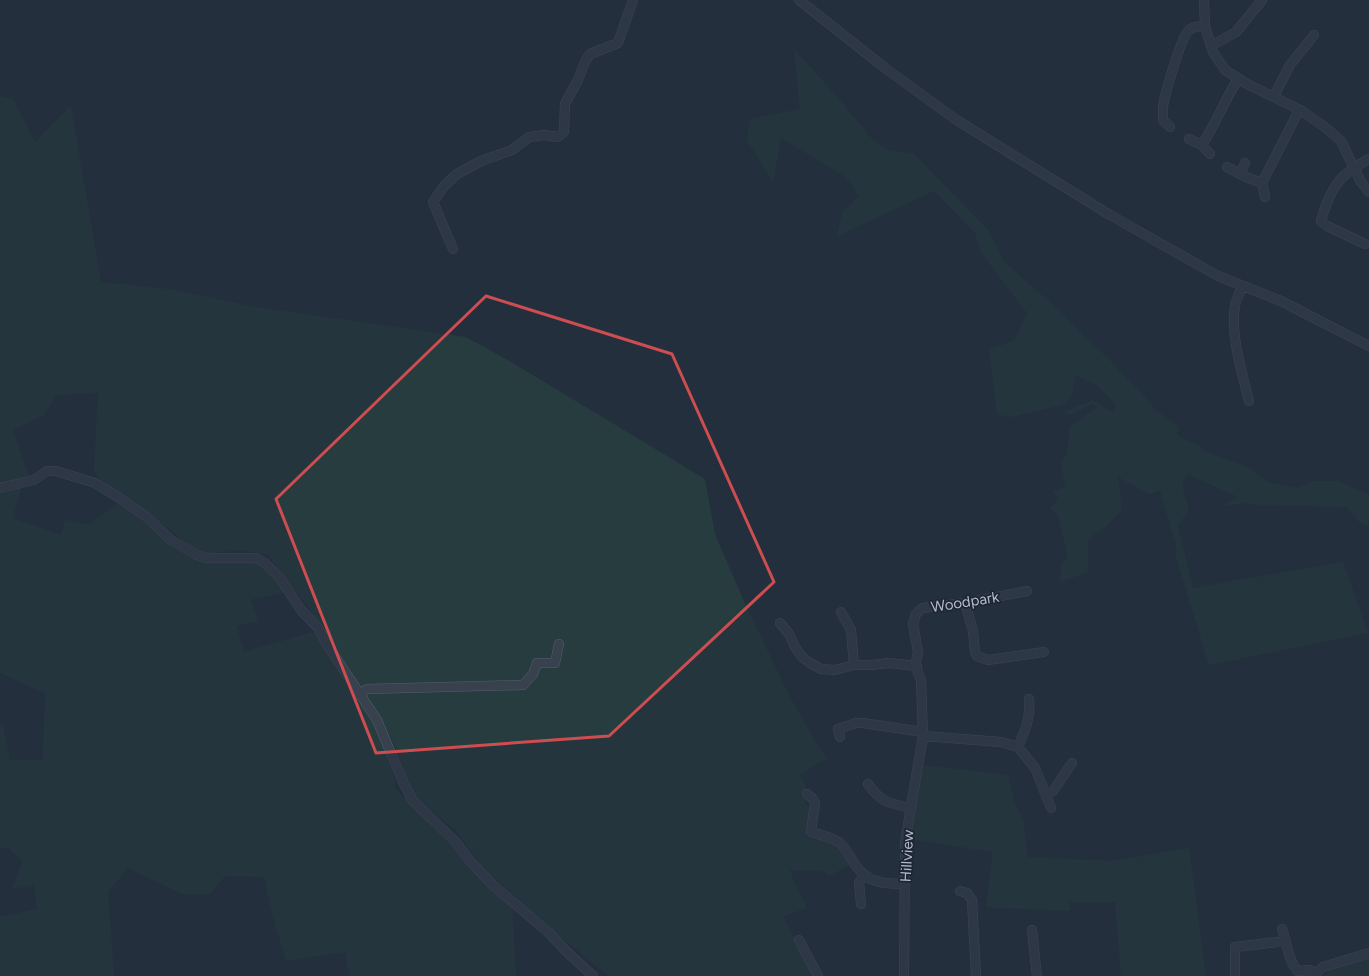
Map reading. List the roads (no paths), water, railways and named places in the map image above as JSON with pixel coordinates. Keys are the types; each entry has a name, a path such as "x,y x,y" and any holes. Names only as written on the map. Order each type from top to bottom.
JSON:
{"street":[{"path":"454,249 433,202 444,186 457,174 481,161 512,150 529,137 544,135 558,137 564,132 565,104 578,80 585,62 590,54 618,43 633,0"},
{"path":"799,0 885,68 955,119 1110,215 1218,276 1287,304 1369,346"},
{"path":"1204,0 1205,26 1213,52 1225,70 1238,79 1299,110 1326,128 1341,142 1361,182 1369,192"},
{"path":"1211,46 1236,32 1262,0"},
{"path":"1170,127 1163,120 1163,107 1167,87 1183,40 1188,31 1196,27 1205,26"},
{"path":"1274,96 1290,65 1314,35"},
{"path":"1202,145 1238,79"},
{"path":"1266,197 1262,183 1299,110"},
{"path":"1189,139 1202,145 1210,154"},
{"path":"1365,244 1327,226 1321,221 1322,214 1337,184 1354,168 1369,159"},
{"path":"1240,174 1245,164"},
{"path":"1227,167 1262,183"},
{"path":"1243,286 1235,306 1234,325 1238,356 1249,401"},
{"path":"0,488 34,480 47,471 56,471 95,483 148,518 171,540 197,555 207,558 256,558 266,563 280,578 300,610 318,628 377,720 404,784 413,801 456,842 493,885 549,933 567,952 594,976"},
{"name":"Woodpark","path":"921,694 921,680 917,666 918,652 913,624 918,610 922,608 965,603 1028,591"},
{"path":"965,603 973,631 975,652 977,656 988,660 1044,652"},
{"path":"840,611 851,630 854,665"},
{"path":"780,623 789,634 802,657 814,666 835,670 854,665 888,663 917,666"},
{"path":"359,694 367,689 523,685 534,674 537,663 555,663 560,644"},
{"name":"Hillview","path":"904,976 905,842 923,734 921,694"},
{"path":"1018,747 1028,718 1030,709 1029,700"},
{"path":"840,737 838,729 856,723 871,724 923,734 1001,742 1018,747 1035,768 1051,808"},
{"path":"1046,796 1053,791 1072,763"},
{"path":"868,783 873,792 886,803 911,808"},
{"path":"807,794 815,803 811,832 833,839 840,844 864,875 874,881 882,883 905,884"},
{"path":"861,904 859,883 864,875"},
{"path":"960,891 967,894 972,900 976,976"},
{"path":"1282,929 1292,963 1298,971 1309,970 1316,974 1323,967 1369,953"},
{"path":"1032,930 1036,976"},
{"path":"799,940 818,976"},
{"path":"1235,975 1235,947 1286,941"}]}
